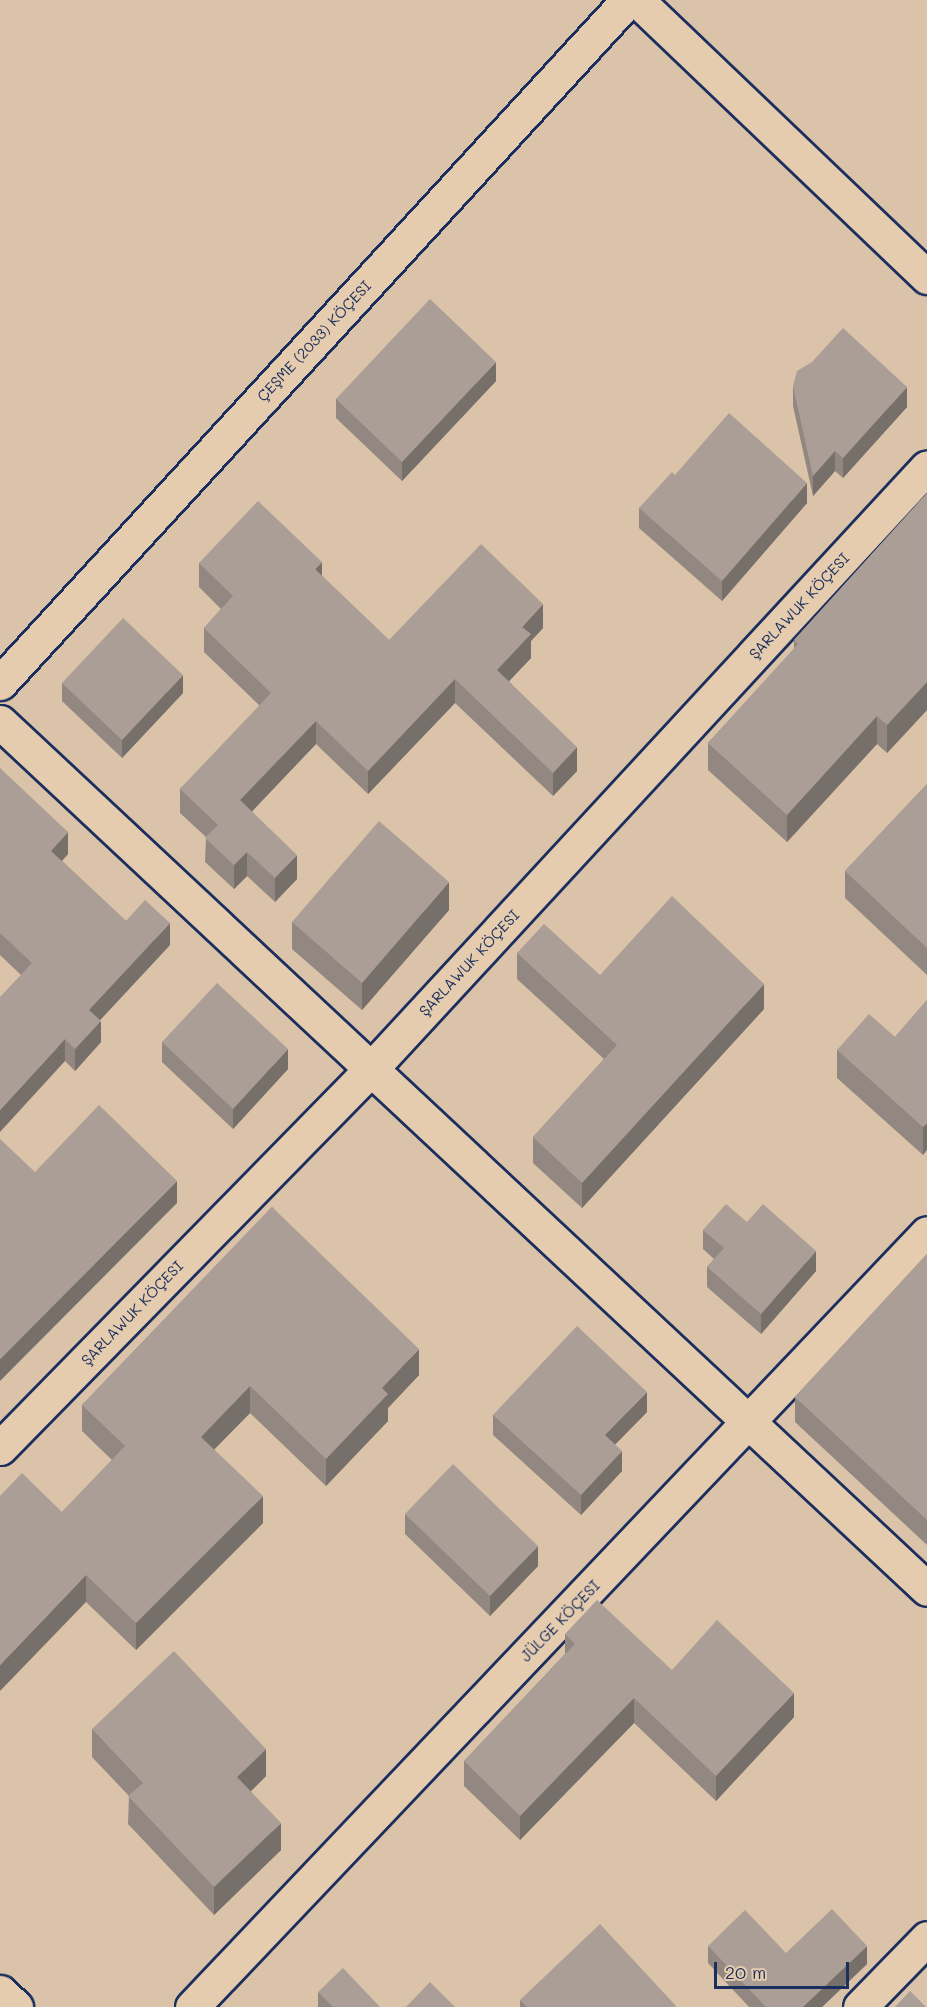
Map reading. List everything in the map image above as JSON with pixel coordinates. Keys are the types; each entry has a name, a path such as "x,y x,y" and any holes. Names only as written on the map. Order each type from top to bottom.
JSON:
{"street":[{"name":"ÇEŞME (2033) KÖÇESI","path":"0,683 628,0"},
{"path":"637,0 927,276"},
{"name":"ŞARLAWUK KÖÇESI","path":"0,1448 371,1069 927,467"},
{"path":"0,722 927,1589"},
{"name":"JÜLGE KÖÇESI","path":"192,2007 927,1233"},
{"path":"860,2007 927,1938"},
{"path":"0,1992 16,2007"}],"building":[{"path":"430,299 496,362 402,462 336,399"},
{"path":"843,328 907,387 843,458 835,451 813,476 793,386 797,371 812,362"},
{"path":"729,413 807,483 722,581 639,508 672,472 675,475"},
{"path":"927,493 927,682 887,725 877,716 787,815 708,743 798,644 794,640"},
{"path":"258,501 322,562 315,569 389,640 481,544 543,604 522,627 531,634 497,670 577,747 553,773 455,679 368,771 316,721 240,800 297,855 275,878 247,852 234,865 205,838 218,825 180,789 271,693 204,628 233,596 199,563"},
{"path":"123,618 183,675 122,740 62,683"},
{"path":"0,768 68,832 51,851 126,921 145,900 170,923 89,1010 101,1021 75,1049 65,1039 0,1110 0,997 32,963 0,933"},
{"path":"927,784 927,948 845,871"},
{"path":"379,821 449,882 362,983 292,922"},
{"path":"672,896 764,984 582,1183 533,1137 617,1045 517,953 544,924 600,975"},
{"path":"217,983 288,1049 233,1109 162,1042"},
{"path":"927,1000 927,1123 923,1127 837,1050 869,1014 895,1037"},
{"path":"99,1105 177,1181 0,1359 0,1139 35,1172"},
{"path":"726,1204 747,1222 763,1204 816,1251 761,1314 707,1267 724,1248 703,1230"},
{"path":"272,1207 419,1349 382,1388 388,1394 326,1459 250,1386 201,1437 263,1496 136,1623 86,1575 0,1665 0,1496 22,1473 62,1512 125,1446 82,1405"},
{"path":"927,1254 927,1520 795,1397"},
{"path":"577,1326 647,1392 605,1435 622,1451 581,1495 493,1415"},
{"path":"453,1464 538,1546 490,1596 405,1514"},
{"path":"597,1600 672,1670 717,1620 794,1693 716,1776 634,1698 520,1816 464,1761 575,1644 565,1634"},
{"path":"174,1651 266,1749 237,1777 281,1823 214,1887 128,1796 143,1783 92,1729"},
{"path":"832,1909 867,1946 803,2007 766,2007 708,1946 745,1910 786,1953"},
{"path":"600,1924 676,2006 527,2007 520,2000"},
{"path":"343,1968 380,2007 333,2007 318,1992"},
{"path":"430,1982 455,2007 406,2007"},
{"path":"910,1991 926,2007 895,2007"}]}
